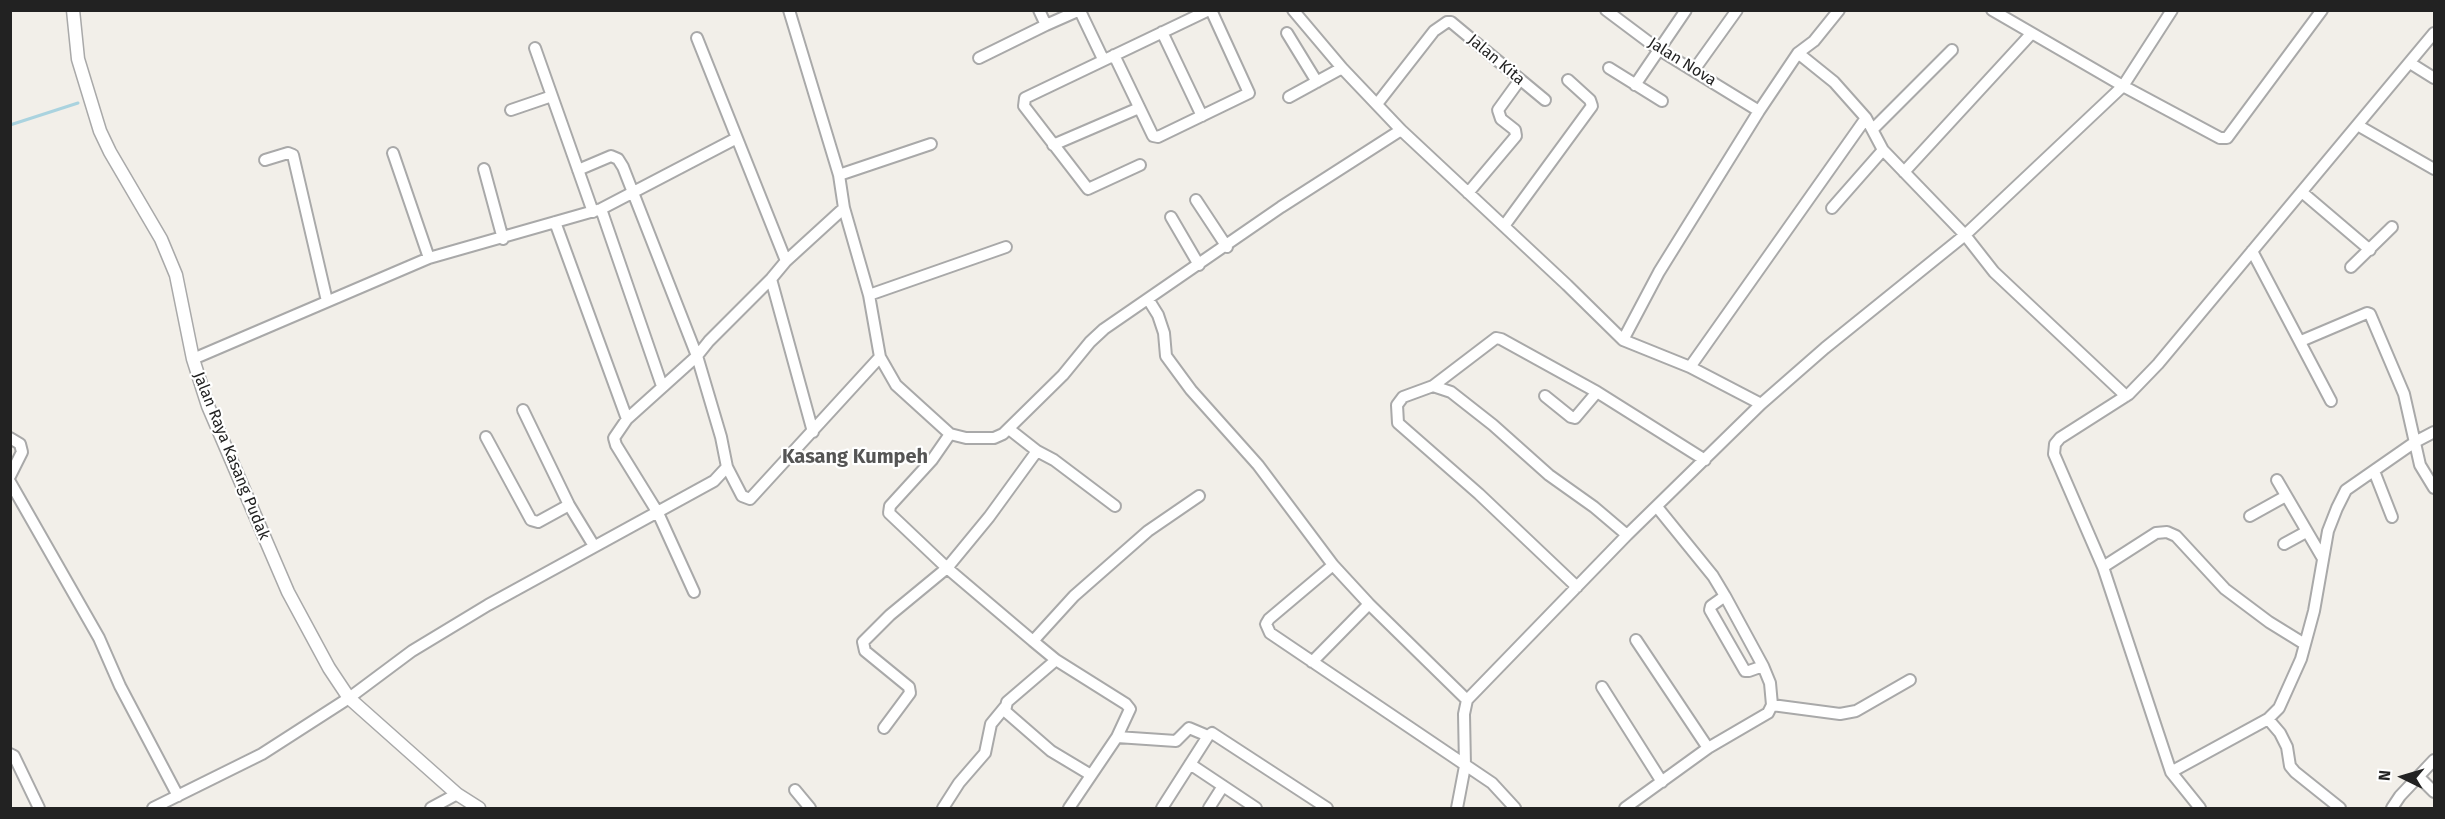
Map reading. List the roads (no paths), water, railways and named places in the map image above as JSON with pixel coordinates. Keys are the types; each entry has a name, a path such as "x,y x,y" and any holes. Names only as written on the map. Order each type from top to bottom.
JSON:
{"street":[{"name":"Jalan Raya Kasang Pudak","path":"74,10 78,58 100,131 161,239 176,275 193,359 208,406 288,592 329,668 349,698 457,794 479,808"},
{"path":"789,10 838,175 844,208 869,295 880,357 896,385 950,434 966,438 994,438 1009,429 1063,375 1090,342 1281,207 1401,130"},
{"path":"1039,10 1046,25"},
{"path":"979,58 1080,11 1108,57 1139,108 1155,138 1249,93 1210,10 1108,57 1024,98 1024,106 1088,189 1140,165"},
{"path":"1293,10 1342,68 1401,130 1623,340 1690,367 1761,404"},
{"name":"Jalan Nova","path":"1606,10 1658,49 1759,111"},
{"path":"1635,85 1686,10"},
{"path":"1694,70 1737,10"},
{"path":"1623,340 1659,272 1759,111 1798,53 1814,41 1839,10"},
{"path":"1992,10 2011,15 2031,34 2220,138 2227,138 2322,10"},
{"path":"1457,808 1466,766 1464,714 1467,699 1627,535 1761,404 1825,348 1965,235 2123,86 2172,10"},
{"name":"Jalan Kita","path":"1377,104 1434,32 1447,22 1451,22 1519,81 1545,100"},
{"path":"1162,32 1202,116"},
{"path":"1287,33 1317,82"},
{"path":"2200,808 2171,772 2103,567 2054,454 2055,444 2126,396 2158,364 2359,126 2434,33"},
{"path":"1904,172 2031,34"},
{"path":"696,38 786,261"},
{"path":"535,48 578,170 597,211 662,386"},
{"path":"1874,129 1952,50"},
{"path":"1798,53 1834,82 1874,129 1883,150 1965,235 1994,272 2126,396"},
{"path":"2410,63 2434,78"},
{"path":"1288,97 1342,68"},
{"path":"1609,68 1662,101"},
{"path":"1504,226 1592,106 1590,100 1568,80"},
{"path":"1468,193 1516,136 1515,130 1501,119 1498,110 1519,81"},
{"path":"512,110 552,96"},
{"path":"1053,145 1139,108"},
{"path":"1690,367 1866,118"},
{"path":"2359,126 2434,169"},
{"path":"193,359 429,258 504,239 597,211 735,139"},
{"path":"838,175 931,144"},
{"path":"1832,208 1883,150"},
{"path":"265,160 288,153 293,155 327,301"},
{"path":"393,153 429,258"},
{"path":"578,170 611,156 618,159 697,356 721,437 727,467 742,496 750,499 880,357"},
{"path":"484,169 504,239"},
{"path":"2303,193 2370,250"},
{"path":"1196,200 1227,247"},
{"path":"694,592 658,513 616,445 614,438 627,419 697,356 709,340 771,279 786,261 844,208"},
{"path":"1171,216 1199,265"},
{"path":"555,222 627,419"},
{"path":"2351,267 2392,227"},
{"path":"869,295 1006,247"},
{"path":"2252,251 2331,401"},
{"path":"771,279 813,432"},
{"path":"1148,299 1158,315 1164,333 1166,356 1191,390 1258,465 1333,565 1369,604 1467,699"},
{"path":"2301,341 2367,313 2370,314 2404,394 2421,465 2434,488"},
{"path":"1577,587 1479,494 1398,423 1397,405 1403,398 1433,386 1496,339 1501,339 1597,392 1705,460"},
{"path":"1433,386 1451,392 1493,425 1549,475 1594,507 1627,535"},
{"path":"1545,396 1575,418 1597,392"},
{"path":"523,410 569,505 594,546"},
{"path":"1009,429 1038,451 1054,459 1115,506"},
{"path":"2171,772 2268,720 2279,708 2301,659 2303,643 2314,611 2322,557 2337,508 2346,490 2415,442 2434,432"},
{"path":"950,434 932,460 890,506 889,513 1024,636 1034,641 1056,660 1126,704 1130,709 1117,737 1069,808"},
{"path":"486,437 531,520 538,522 569,505"},
{"path":"10,438 20,444 22,452 10,476"},
{"path":"884,728 910,693 909,687 865,651 863,642 890,615 947,568 989,517 1038,451"},
{"path":"153,808 262,754 349,698 412,651 488,605 714,481 727,467"},
{"path":"2374,471 2392,517"},
{"path":"2277,480 2322,557"},
{"path":"10,482 99,638 120,686 178,796"},
{"path":"1034,641 1082,589 1148,531 1199,496"},
{"path":"2250,516 2286,496"},
{"path":"1625,808 1708,748 1768,713 1772,705 1770,683 1725,596 1713,576 1657,507"},
{"path":"2103,567 2156,533 2168,532 2176,536 2226,589 2269,622 2303,643"},
{"path":"2284,544 2306,532"},
{"path":"1333,565 1293,597 1266,624 1270,633 1492,783 1515,808"},
{"path":"1725,596 1711,606 1710,610 1745,671 1762,666"},
{"path":"1312,662 1369,604"},
{"path":"1636,640 1708,748"},
{"path":"943,808 959,783 985,753 991,724 1007,702 1056,660"},
{"path":"1772,705 1840,714 1856,711 1910,680"},
{"path":"1602,687 1662,782"},
{"path":"1005,707 1005,711 1051,751 1091,775"},
{"path":"2268,720 2280,733 2287,747 2290,766 2340,808"},
{"path":"1117,737 1176,741 1190,728 1208,736"},
{"path":"1162,808 1208,736 1213,734 1327,808"},
{"path":"10,754 14,756 39,808"},
{"path":"2392,808 2400,796 2434,760"},
{"path":"1190,764 1256,808"},
{"path":"2419,777 2434,792"},
{"path":"1209,808 1223,786"},
{"path":"795,790 810,808"},
{"path":"431,808 457,794"}],"waterway":[{"path":"10,125 78,103"}],"district":[{"name":"Kasang Kumpeh","path":"855,457"}]}
